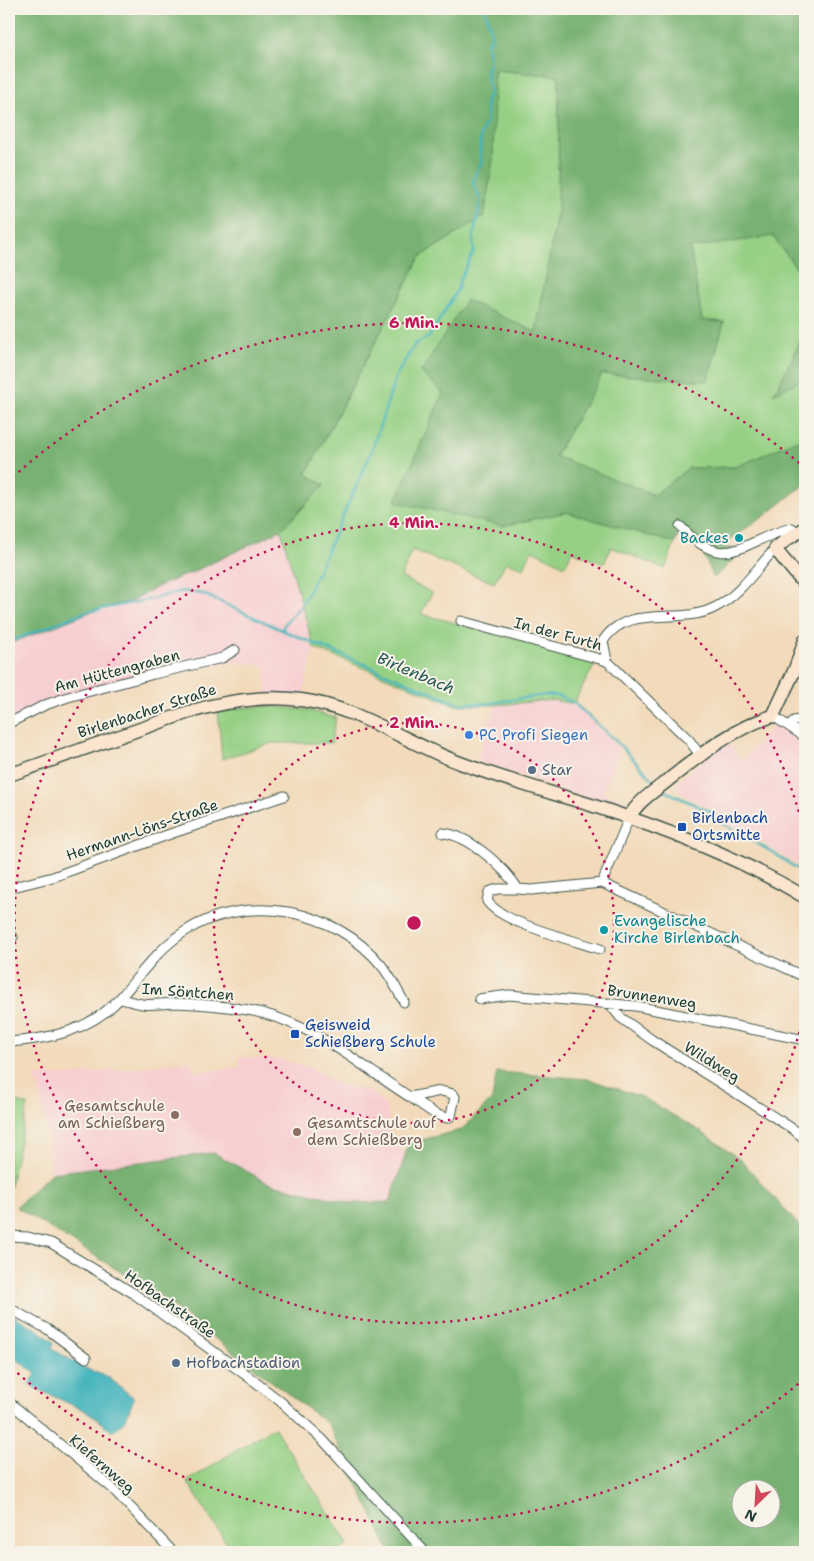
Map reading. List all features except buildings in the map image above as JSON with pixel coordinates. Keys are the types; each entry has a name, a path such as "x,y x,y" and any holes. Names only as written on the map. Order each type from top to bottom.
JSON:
{"main road":[{"path":"801,530 775,550 805,585"},
{"path":"629,818 633,809 700,755 739,730 773,716 795,669 805,640"},
{"name":"Birlenbacher Straße","path":"9,775 197,710 235,700 284,698 302,700 356,716 428,750 468,766 629,818 727,856 805,897"}],"street":[{"path":"680,526 703,547 719,552 733,552 792,528 801,530"},
{"path":"607,661 603,641 608,633 616,627 628,621 642,618 692,615 715,608 737,591 775,550"},
{"name":"In der Furth","path":"461,621 607,661 688,740 700,755"},
{"name":"Am Hüttengraben","path":"9,723 46,705 68,697 222,658 235,650"},
{"path":"773,716 805,737"},
{"path":"789,726 794,721 805,720"},
{"name":"Hermann-Löns-Straße","path":"9,888 53,876 284,796"},
{"path":"602,883 629,818"},
{"path":"443,833 462,837 494,862 518,889"},
{"path":"600,949 514,920 494,909 487,902 490,892 496,889 532,890 602,883 805,977"},
{"path":"9,1042 27,1041 64,1034 78,1029 93,1020 120,998 153,958 185,931 214,918 236,912 262,909 285,911 318,919 332,925 361,945 383,967 404,1002"},
{"name":"Brunnenweg","path":"479,1000 494,1002 509,995 636,1006 805,1040"},
{"name":"Im Söntchen","path":"120,998 143,1004 213,1005 250,1010 281,1019 312,1032 341,1049 390,1085 435,1114 447,1118 451,1116 455,1097 453,1094 442,1091 410,1097"},
{"name":"Wildweg","path":"609,1003 620,1017 652,1040 793,1129 805,1139"},
{"name":"Hofbachstraße","path":"9,1236 28,1237 51,1243 133,1293 254,1381 280,1401 322,1439 425,1552"},
{"path":"9,1308 47,1329 86,1358"},
{"name":"Kiefernweg","path":"9,1402 111,1487 173,1552"}],"shaded area":[{"path":"281,530 314,648 301,702 267,700 265,666 233,662 99,693 66,703 9,727 9,644 88,613 133,600 163,584 193,572"},
{"path":"553,700 573,704 621,749 603,792 626,801 623,805 616,807 476,761 497,705"},
{"path":"774,724 805,741 805,869 726,821 720,813 685,796 675,784 727,741 742,762"},
{"path":"239,1057 280,1059 311,1068 339,1084 372,1092 385,1105 389,1117 389,1140 406,1154 390,1202 351,1203 268,1183 214,1153 51,1173 48,1130 35,1076 72,1075 191,1061 194,1072 240,1067"}],"green space":[{"path":"9,9 805,9 805,280 773,236 690,248 702,320 724,322 708,381 602,374 555,456 654,495 689,468 736,467 805,438 805,484 766,515 720,546 743,551 714,578 701,550 680,530 675,543 566,512 502,526 396,502 443,393 421,372 466,300 536,332 558,208 559,76 494,70 493,159 484,216 420,257 306,474 324,485 281,530 193,572 163,584 133,600 88,613 9,644"},
{"path":"494,70 559,76 558,208 536,332 466,301 443,393 396,501 502,526 566,512 675,543 665,569 611,547 604,564 572,551 565,566 532,550 524,568 506,562 494,583 412,550 401,577 432,593 421,614 598,659 573,704 553,700 497,705 455,705 314,648 281,530 324,486 306,475 420,257 484,216 493,159"},
{"path":"773,236 805,280 805,333 774,393 805,378 805,438 736,467 689,468 654,495 555,457 602,374 708,381 724,322 702,320 690,248"},
{"path":"805,333 805,378 774,394"},
{"path":"267,706 308,710 336,718 331,743 272,743 222,759 218,712"},
{"path":"497,1072 588,1079 642,1097 700,1131 741,1160 801,1228 805,1237 805,1552 390,1552 328,1424 158,1295 16,1207 51,1173 214,1153 268,1183 351,1203 390,1202 409,1143 461,1130 492,1099"},
{"path":"9,1100 28,1105 9,1191"},
{"path":"274,1427 348,1544 336,1552 232,1552 187,1481"}],"water":[{"path":"9,1313 40,1331 54,1342 52,1349 89,1370 108,1377 134,1398 126,1419 113,1432 88,1412 29,1384 36,1374 12,1356 9,1360"}],"waterway":[{"path":"282,630 285,623 300,607 309,591 371,453 396,376 415,344 429,337 458,289 459,282 474,251 473,239 481,199 475,189 474,180 482,162 480,152 481,134 487,121 486,99 490,94 486,70 490,63 487,44 492,36 485,9"},
{"name":"Birlenbach","path":"9,642 86,612 182,591 203,594 282,630 456,703 484,704 545,695 559,696 574,703 615,740 656,783"},
{"name":"Birlenbach","path":"663,790 713,813 721,823 772,852 805,874"}],"place":[{"name":"Backes","path":"739,538"},
{"name":"PC Profi Siegen","path":"469,735"},
{"name":"Star","path":"532,770"},
{"name":"Birlenbach Ortsmitte","path":"682,827"},
{"name":"Evangelische Kirche Birlenbach","path":"604,930"},
{"name":"Geisweid Schießberg Schule","path":"295,1034"},
{"name":"Gesamtschule am Schießberg","path":"175,1115"},
{"name":"Gesamtschule auf dem Schießberg","path":"297,1132"},
{"name":"Hofbachstadion","path":"176,1363"}]}
